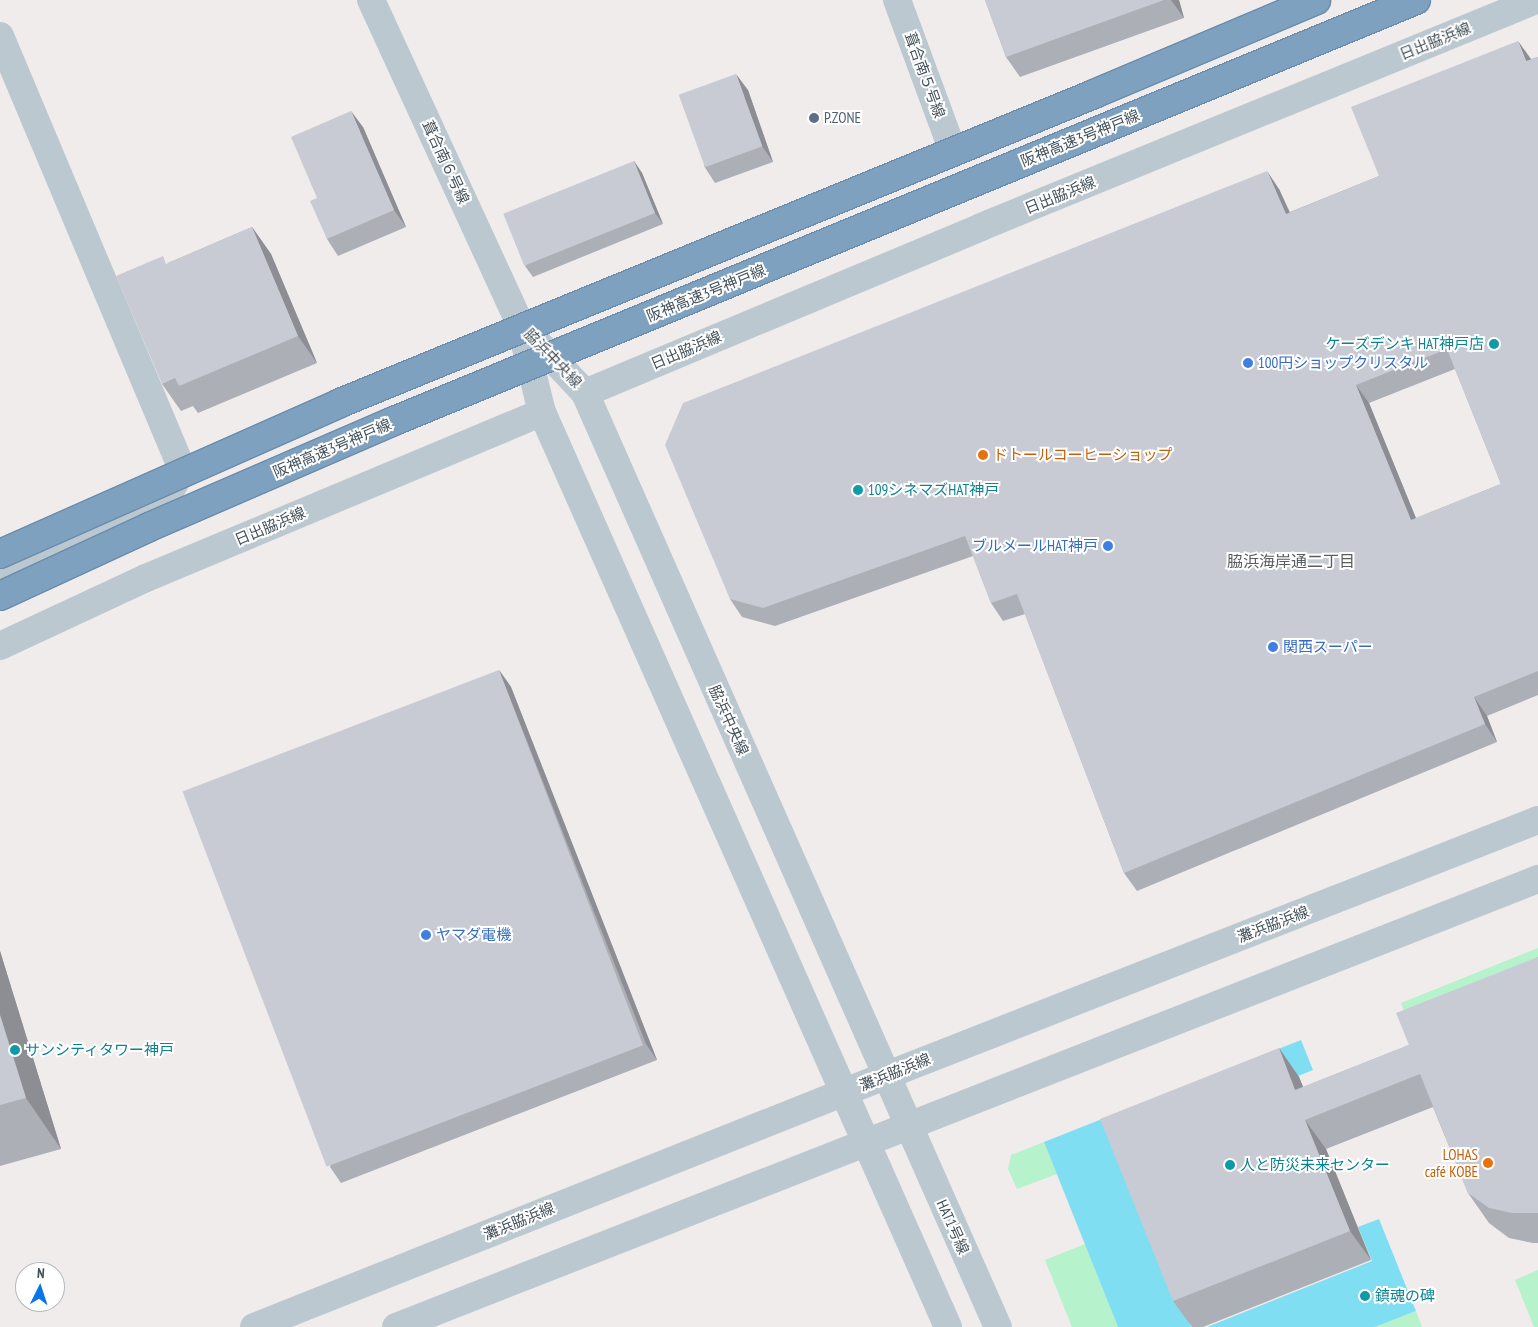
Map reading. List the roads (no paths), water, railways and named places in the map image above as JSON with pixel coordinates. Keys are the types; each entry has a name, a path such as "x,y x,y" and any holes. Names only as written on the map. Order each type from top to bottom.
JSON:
{"highway":[{"path":"0,552 349,399 1094,94 1316,0"},
{"name":"阪神高速3号神戸線","path":"0,596 149,527 385,425 1416,0"}],"street":[{"name":"葺合南６号線","path":"371,0 520,324"},
{"name":"葺合南５号線","path":"897,0 952,149"},
{"path":"0,552 182,470 520,324 952,149 1307,0"},
{"name":"日出脇浜線","path":"585,393 990,223 1536,0"},
{"path":"0,36 182,470"},
{"name":"脇浜中央線","path":"520,324 585,393 908,1127"},
{"name":"脇浜中央線","path":"520,324 542,412 867,1143"},
{"name":"日出脇浜線","path":"0,646 146,578 542,412"},
{"path":"0,575 165,500 182,470"},
{"name":"灘浜脇浜線","path":"254,1327 844,1092 1538,820"},
{"path":"396,1327 1538,879"},
{"name":"HAT1号線","path":"908,1127 998,1327"},
{"path":"867,1143 948,1327"}],"water":[{"path":"1301,1040 1313,1070 1119,1148 1191,1327 1118,1327 1044,1142"},
{"path":"1379,1219 1416,1311 1375,1327 1207,1327 1372,1261 1358,1227"}],"place":[{"name":"P.ZONE","path":"814,118"},
{"name":"ケーズデンキ HAT神戸店","path":"1494,344"},
{"name":"100円ショップクリスタル","path":"1248,363"},
{"name":"ドトールコーヒーショップ","path":"983,455"},
{"name":"109シネマズHAT神戸","path":"858,490"},
{"name":"ブルメールHAT神戸","path":"1108,546"},
{"name":"関西スーパー","path":"1273,647"},
{"name":"ヤマダ電機","path":"426,935"},
{"name":"サンシティタワー神戸","path":"15,1050"},
{"name":"LOHAS café KOBE","path":"1488,1163"},
{"name":"人と防災未来センター","path":"1230,1165"},
{"name":"鎮魂の碑","path":"1365,1296"}],"district":[{"name":"脇浜海岸通二丁目","path":"1291,561"}]}
